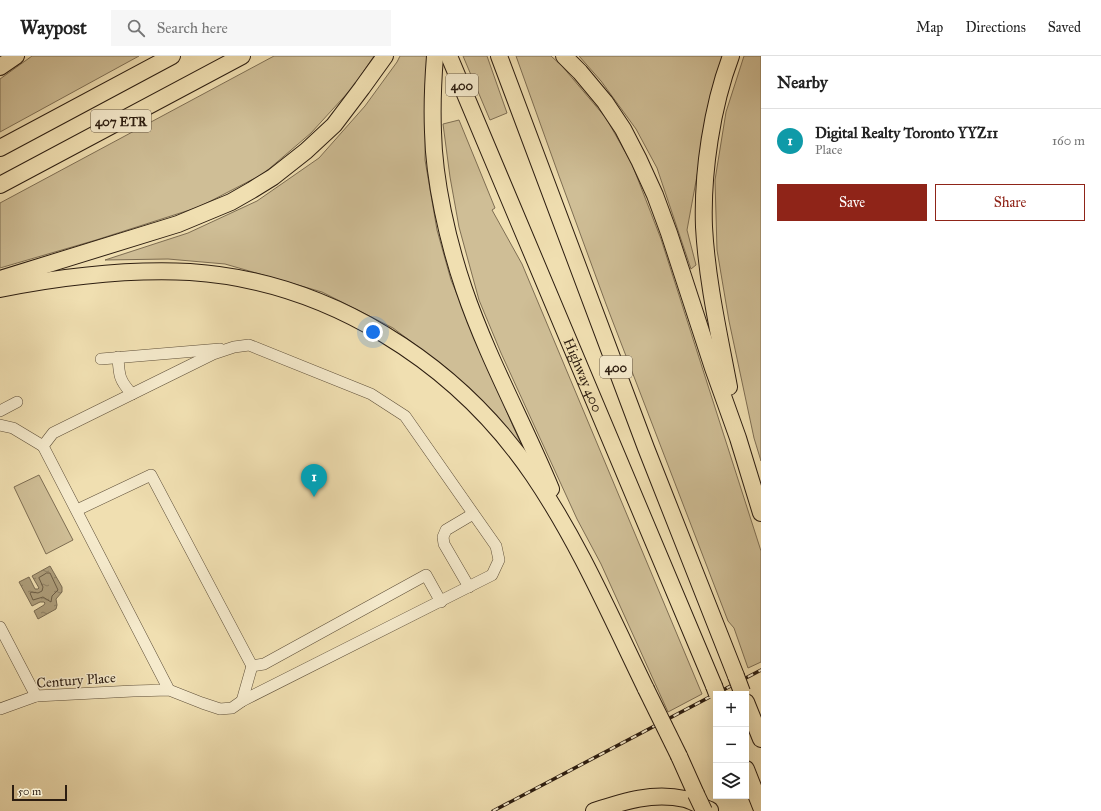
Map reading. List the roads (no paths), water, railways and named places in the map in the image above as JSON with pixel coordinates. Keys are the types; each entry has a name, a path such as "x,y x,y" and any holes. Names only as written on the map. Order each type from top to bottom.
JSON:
{"highway":[{"path":"0,67 16,56"},
{"name":"407 ETR","path":"0,148 172,56"},
{"name":"407 ETR","path":"0,185 242,56"},
{"path":"0,279 178,224 231,202 252,190 273,177 306,152 334,125 384,56"},
{"path":"435,56 433,133 437,173 450,245 464,289 479,327 577,550"},
{"name":"Highway 400","path":"449,56 715,690"},
{"name":"400","path":"499,56 646,448 742,691"},
{"path":"564,56 580,72 605,102 623,129 655,195 738,438 761,513"},
{"path":"731,56 721,85 712,130 706,177 704,227 713,302 738,438"},
{"path":"0,289 54,280 104,275 191,272 236,278 283,289 331,306 372,326 414,354 450,382 483,413 533,474 577,550 646,689 704,811"},
{"name":"400","path":"749,709 761,739"},
{"path":"749,777 761,807"},
{"path":"594,811 631,800 660,797 686,800 712,811"}],"street":[{"path":"0,425 13,428 43,446 169,690 220,709 232,708 242,701 492,576 499,560 496,546 404,416 371,394 249,345 118,357 101,360"},
{"path":"43,446 53,433 213,354 234,347"},
{"path":"118,357 119,375 125,386 132,394"},
{"path":"0,411 17,402"},
{"path":"77,510 151,474 252,666 242,701"},
{"path":"469,587 444,544 443,537 446,530 473,514"},
{"path":"252,666 264,664 426,575 441,602"},
{"path":"0,627 36,696"},
{"name":"Century Place","path":"0,709 36,696 169,690"}],"water":[{"path":"50,566 62,587 62,592 56,599 56,609 38,619 34,611 45,603 40,602 32,606 19,582 29,577 35,589 38,589 39,588 32,576"}],"railway":[{"path":"493,811 761,670"}],"place":[{"name":"Digital Realty Toronto YYZ11","path":"314,497"}]}
